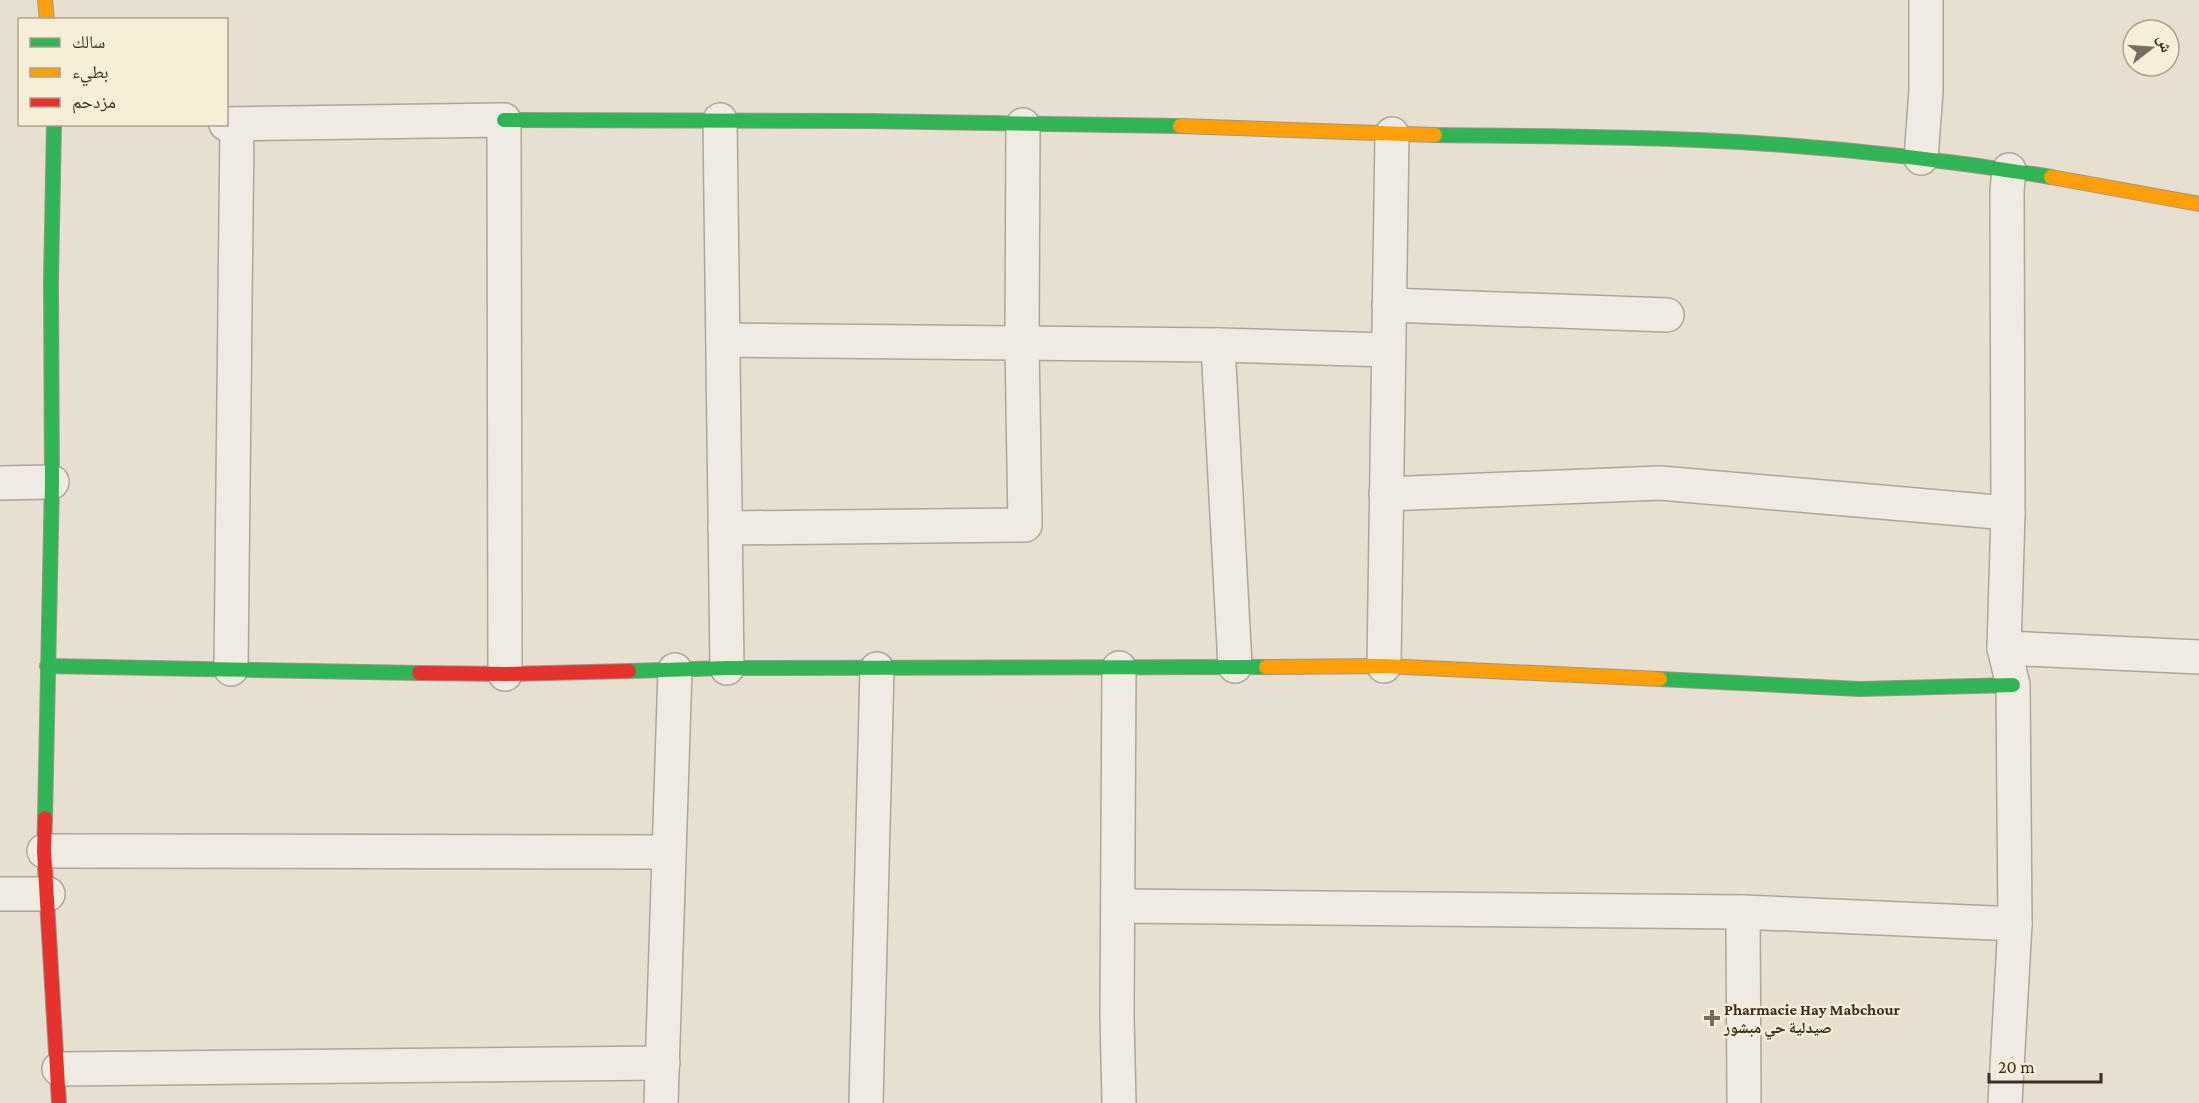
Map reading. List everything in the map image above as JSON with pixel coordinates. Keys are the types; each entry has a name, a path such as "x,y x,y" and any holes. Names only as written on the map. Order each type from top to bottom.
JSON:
{"street":[{"path":"45,0 47,18"},
{"path":"1921,158 1926,91 1926,0"},
{"path":"504,120 505,674"},
{"path":"720,120 727,668"},
{"path":"231,669 232,124 720,120 1233,127 1392,134 1696,140 1806,146 1921,158 2009,170 2199,204"},
{"path":"725,528 1025,525 1022,344 1023,124"},
{"path":"54,126 51,280 52,482 44,851 59,1103"},
{"path":"1384,666 1392,134"},
{"path":"2005,1103 2015,924 2013,685 2004,648 2008,513 2007,190 2009,170"},
{"path":"1389,305 1667,315"},
{"path":"723,340 1218,345 1388,350"},
{"path":"1218,345 1235,666"},
{"path":"0,483 52,482"},
{"path":"1386,494 1660,483 2008,513"},
{"path":"2004,648 2199,657"},
{"path":"47,666 505,674 727,668 1384,666 1860,689 2013,685"},
{"path":"1119,668 1117,1016 1119,1103"},
{"path":"866,1103 877,669"},
{"path":"661,1103 675,670"},
{"path":"44,851 668,852"},
{"path":"0,894 48,894"},
{"path":"1119,906 1743,912 2015,924"},
{"path":"1743,912 1744,1103"},
{"path":"58,1069 663,1063"}],"traffic: fast":[{"path":"504,120 867,121 1180,126"},
{"path":"45,818 52,482 51,281 54,126"},
{"path":"1435,135 1633,138 1787,145 1920,158 2051,177"},
{"path":"47,666 419,673"},
{"path":"629,671 727,668 1266,667"},
{"path":"1660,679 1860,689 2013,685"}],"traffic: slow":[{"path":"45,0 47,18"},
{"path":"1180,126 1435,135"},
{"path":"2051,177 2199,204"},
{"path":"1266,667 1384,666 1660,679"}],"traffic: jam":[{"path":"419,673 505,674 629,671"},
{"path":"45,818 44,851 59,1103"}],"place":[{"name":"Pharmacie Hay Mabchour صيدلية حي مبشور","path":"1712,1018"}]}
